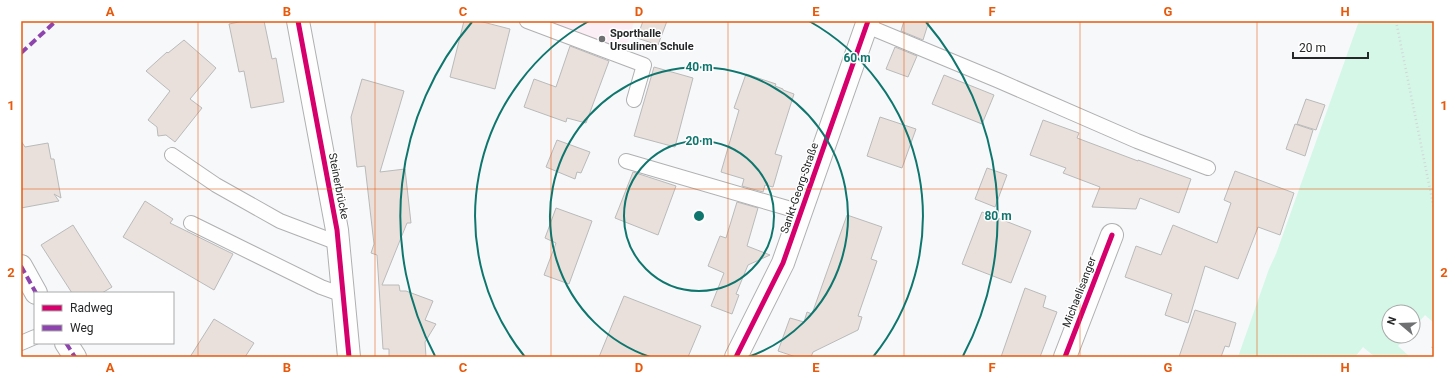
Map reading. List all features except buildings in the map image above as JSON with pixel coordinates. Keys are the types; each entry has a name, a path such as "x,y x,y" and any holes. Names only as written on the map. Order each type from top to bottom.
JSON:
{"street":[{"name":"Steinerbrücke","path":"298,21 337,230 349,357"},
{"name":"Sankt-Georg-Straße","path":"738,356 783,263 868,23"},
{"name":"Michaelisanger","path":"1065,357 1112,235"},
{"path":"21,266 35,292"},
{"path":"67,344 75,357"}],"lane":[{"path":"527,21 644,65 634,100"},
{"path":"868,23 1136,141 1208,168"},
{"path":"172,155 216,185 280,221 338,243"},
{"path":"626,161 801,212"},
{"path":"191,223 320,287 343,295"},
{"path":"21,343 34,337"}],"path":[{"path":"1396,21 1434,209"},
{"path":"1432,348 1434,344"}],"shaded area":[{"name":"Sporthalle Ursulinen Schule","path":"527,21 634,21 624,57"}],"green space":[{"path":"1359,21 1434,21 1434,323 1425,315 1421,320 1421,304 1381,304 1381,344 1400,344 1398,346 1410,357 1375,357 1363,347 1355,357 1238,357 1269,269 1276,254"}],"marked path":[{"path":"21,53 56,21"},
{"path":"21,266 35,292"},
{"path":"67,344 75,357"}],"cycle path":[{"path":"298,21 337,230 349,357"},
{"path":"736,357 783,263 868,21"},
{"path":"1065,357 1112,235"}],"place":[{"name":"Sporthalle Ursulinen Schule","path":"602,39"}]}
